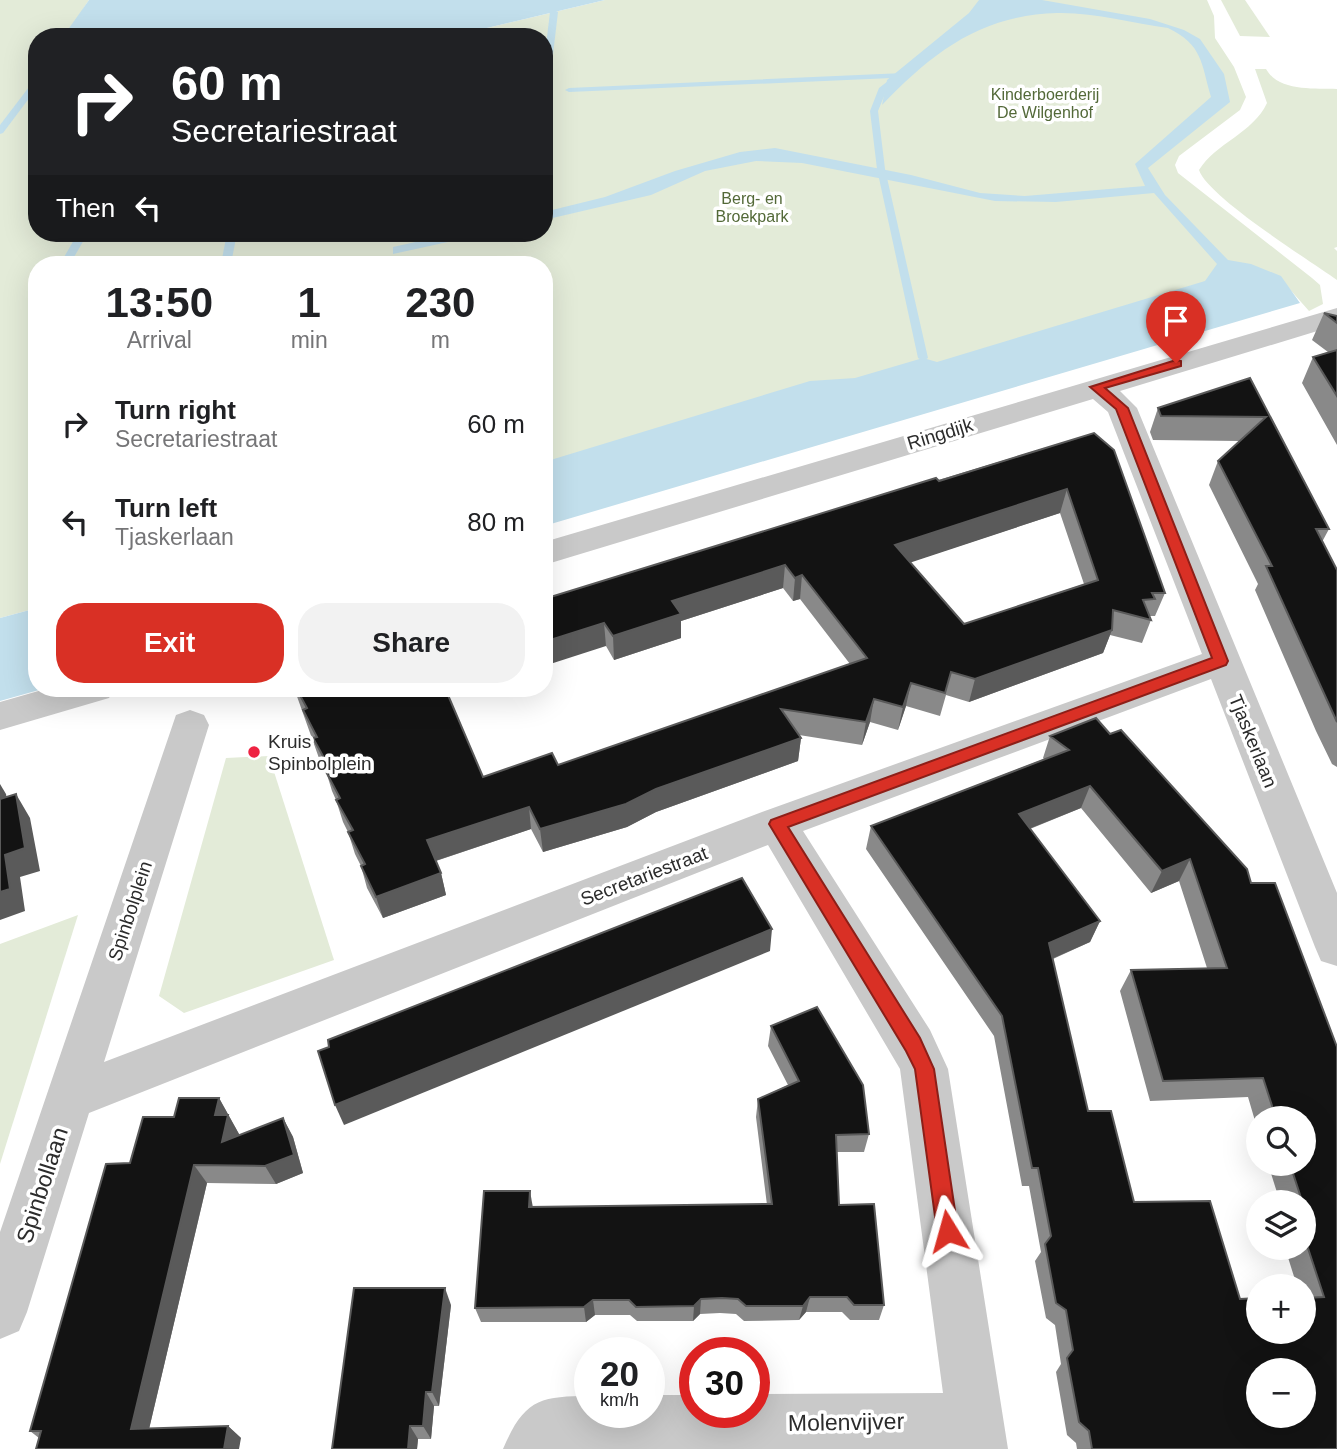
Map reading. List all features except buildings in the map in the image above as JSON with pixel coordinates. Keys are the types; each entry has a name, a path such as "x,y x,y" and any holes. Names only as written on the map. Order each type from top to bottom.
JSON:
{"street":[{"name":"Ringdijk","path":"553,551 1337,316"},
{"name":"Tjaskerlaan","path":"1096,387 1122,408 1337,947"},
{"name":"Secretariestraat","path":"70,1098 777,824 1221,661"},
{"path":"0,716 65,697"},
{"name":"Spinbolplein","path":"70,1098 190,725"},
{"path":"777,824 913,1045 924,1069 977,1435"},
{"name":"Spinbollaan","path":"0,1312 70,1098"},
{"name":"Molenvijver","path":"532,1449 552,1424 977,1435"}],"green space":[{"name":"Berg- en Broekpark","path":"0,0 89,0 83,9 83,28 28,28 28,242 553,242 553,28 487,28 605,0 1207,0 1214,16 1215,38 1234,67 1246,97 1240,110 1179,156 1175,165 1178,173 1320,285 1323,304 1309,311 1286,285 553,460 553,256 28,256 28,610 0,618"},
{"path":"1221,0 1245,0 1270,37 1240,36"},
{"path":"1255,69 1266,69 1279,82 1288,85 1337,89 1337,247 1334,248 1337,251 1337,280 1283,244 1220,196 1199,170 1215,152 1253,122 1267,103"},
{"path":"269,756 334,960 184,1013 159,996 226,758"},
{"path":"78,915 0,1164 0,944"}],"water":[{"path":"89,0 605,0 487,28 69,28"},
{"path":"979,0 1042,0 1150,19 1184,30 1200,39 1224,74 1230,102 1148,168 1165,195 1228,260 1251,264 1281,276 1300,303 553,523 553,459 810,381 855,378 923,358 937,362 1205,281 1217,264 1154,193 1056,202 995,201 802,163 756,161 705,171 651,195 553,218 553,210 605,197 675,171 740,152 775,148 911,175 980,193 1025,196 1145,186 1135,164 1211,97 1199,56 1188,41 1168,28 1098,16 1057,13 1030,15 1005,21 960,40 920,69 882,105 887,80 969,13"},
{"path":"416,242 448,242 393,254 393,247"},
{"path":"28,610 28,693 0,701 0,618"}],"waterway":[{"path":"552,28 554,12"},
{"path":"569,90 901,75 883,88 874,111 881,169 923,358"},
{"path":"0,131 28,94"},
{"path":"70,256 78,242"},
{"path":"228,256 230,242"}],"place":[{"name":"Kruis Spinbolplein","path":"254,752"}],"route":[{"path":"948,1231 924,1069 913,1045 777,824 1221,661 1122,408 1096,387 1176,363"}],"park label":[{"name":"Kinderboerderij De Wilgenhof","path":"1045,103"}]}
